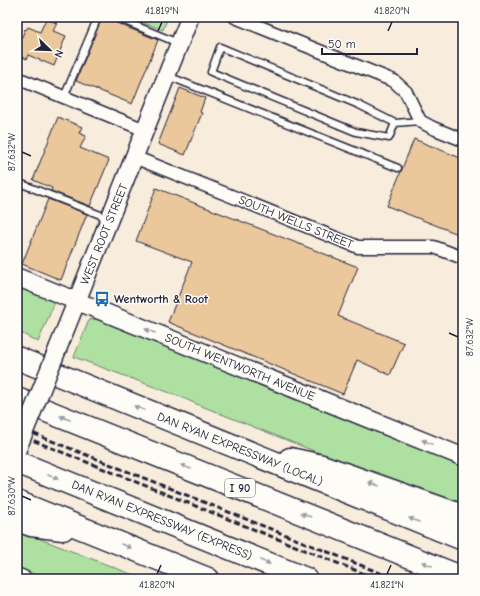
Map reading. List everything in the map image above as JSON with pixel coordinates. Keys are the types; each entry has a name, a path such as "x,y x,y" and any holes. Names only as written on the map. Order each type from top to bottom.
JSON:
{"highway":[{"path":"17,346 43,369"},
{"name":"DAN RYAN EXPRESSWAY (LOCAL)","path":"17,358 463,540"},
{"name":"I 90","path":"17,399 463,578"},
{"path":"226,444 322,466 463,516"},
{"name":"DAN RYAN EXPRESSWAY (EXPRESS)","path":"17,462 306,579"},
{"path":"17,502 208,579"},
{"path":"17,520 31,524 99,535"},
{"path":"154,557 183,579"}],"main road":[{"name":"WEST ROOT STREET","path":"17,450 190,17"},
{"name":"SOUTH WENTWORTH AVENUE","path":"17,277 463,457"},
{"path":"17,577 22,579"}],"street":[{"path":"235,17 394,81 406,92 420,121 463,140"},
{"path":"17,78 145,130"},
{"name":"SOUTH WELLS STREET","path":"134,157 358,247 434,247 463,258"}],"lane":[{"path":"64,97 98,17"},
{"path":"115,17 179,43"},
{"path":"395,123 390,138 356,132 211,72 220,47 359,105 395,123 420,121"},
{"path":"167,76 398,168"},
{"path":"17,182 110,219"}],"green space":[{"path":"128,17 168,17 163,30"},
{"path":"17,287 55,302 38,342 17,331"},
{"path":"96,319 463,467 463,507 411,490 181,397 74,357 89,320"},
{"path":"17,530 144,579 47,579 17,567"}],"building":[{"path":"102,17 158,40 132,104 76,81"},
{"path":"46,19 57,23 53,31 66,36 54,66 28,55 27,59 17,55 17,50 25,29 26,30 28,27 40,32"},
{"path":"180,88 205,98 200,112 202,113 185,155 158,144"},
{"path":"58,117 82,127 79,133 86,136 80,148 109,160 90,206 51,191 52,188 33,180"},
{"path":"414,139 463,159 463,236 387,206"},
{"path":"156,188 358,267 338,316 404,343 390,375 357,360 343,394 168,322 192,262 136,241"},
{"path":"48,199 87,214 61,280 22,264"}],"railway":[{"path":"17,427 395,579"},
{"path":"17,434 377,579"}],"place":[{"name":"Wentworth & Root","path":"102,299"}]}
